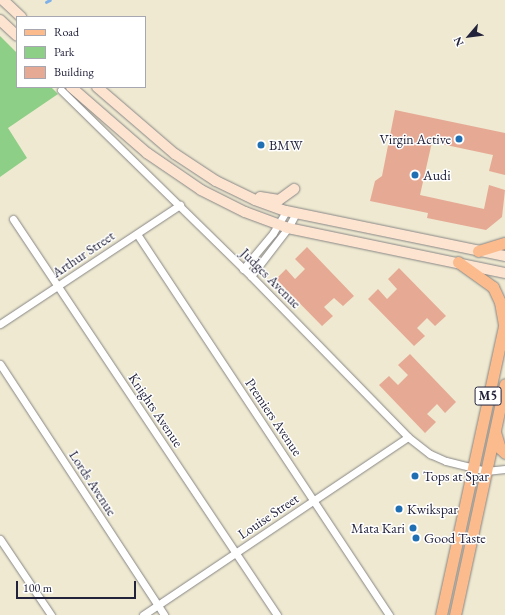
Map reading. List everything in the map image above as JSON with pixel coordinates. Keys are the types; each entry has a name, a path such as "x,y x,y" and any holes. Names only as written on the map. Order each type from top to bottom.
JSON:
{"main road":[{"path":"3,0 20,16"},
{"path":"0,20 16,35"},
{"name":"Judges Avenue","path":"66,88 178,176 245,212 283,227 458,262 505,273"},
{"path":"98,88 175,154 239,193 291,212 505,256"},
{"path":"239,193 279,200 294,189"},
{"path":"478,251 505,243"},
{"path":"458,262 493,287 498,298 505,323"},
{"name":"M5","path":"441,615 471,469 505,323"},
{"name":"M5","path":"455,615 505,384"},
{"path":"495,429 497,441 505,453"}],"street":[{"name":"Judges Avenue","path":"66,88 408,437 437,458 471,469 486,471 505,469"},
{"name":"Arthur Street","path":"0,324 180,205"},
{"path":"250,276 283,227 291,212"},
{"name":"Knights Avenue","path":"13,219 277,615"},
{"path":"243,269 283,227"},
{"name":"Premiers Avenue","path":"137,234 389,615"},
{"name":"Lords Avenue","path":"0,364 164,615"},
{"name":"Louise Street","path":"143,615 408,437"},
{"path":"0,539 51,615"}],"green space":[{"path":"0,36 16,52 16,88 52,88 58,94 8,128 27,158 0,177"}],"building":[{"path":"395,110 505,133 505,175 489,171 493,155 432,142 420,195 484,209 489,185 505,190 502,217 486,230 427,218 428,213 370,201 375,181 382,176"},
{"path":"307,247 354,296 343,306 334,298 324,307 333,316 322,326 276,279 286,269 295,279 305,269 295,259"},
{"path":"399,268 446,316 435,326 427,318 417,328 425,336 414,346 368,299 378,289 387,299 397,289 388,279"},
{"path":"410,354 456,402 445,413 437,404 427,414 436,422 425,433 379,385 389,376 398,385 408,375 398,365"}],"waterway":[{"path":"46,2 50,0"}],"place":[{"name":"Virgin Active","path":"459,139"},
{"name":"BMW","path":"261,145"},
{"name":"Audi","path":"415,175"},
{"name":"Tops at Spar","path":"415,476"},
{"name":"Kwikspar","path":"399,509"},
{"name":"Mata Kari","path":"413,528"},
{"name":"Good Taste","path":"416,538"}]}
